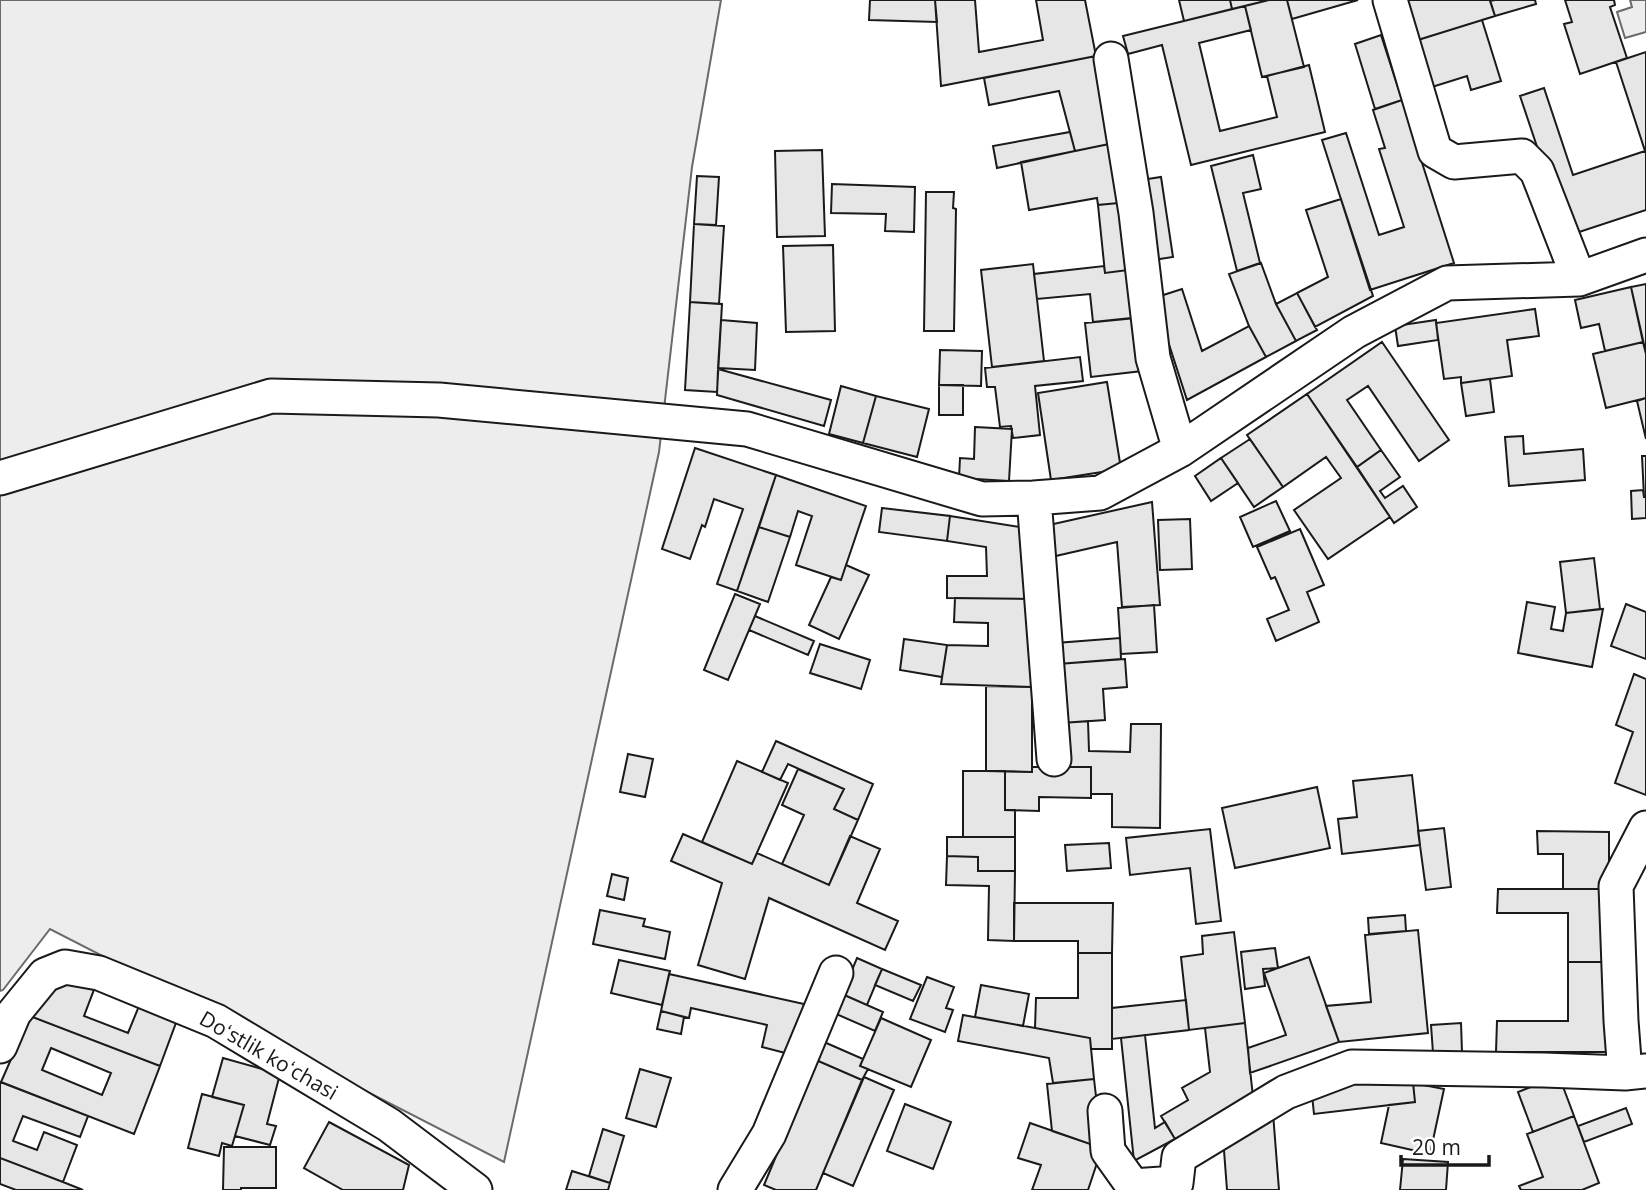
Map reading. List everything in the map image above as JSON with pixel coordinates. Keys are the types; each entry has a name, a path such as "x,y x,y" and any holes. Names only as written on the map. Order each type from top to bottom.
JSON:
{"street":[{"path":"1390,0 1435,151 1454,162 1522,156 1536,171 1578,279"},
{"path":"1111,59 1136,213 1153,359 1180,450"},
{"path":"0,478 271,396 439,400 747,429 982,499 1100,493 1180,450 1354,332 1447,283 1578,279 1646,255"},
{"path":"1034,498 1054,760"},
{"path":"1105,1111 1108,1151 1133,1186 1177,1186 1179,1157 1286,1092 1352,1067 1635,1072 1621,1021 1616,886 1646,828"},
{"name":"Doʻstlik koʻchasi","path":"0,1046 14,1013 45,975 65,967 99,973 216,1021 389,1125 475,1190"},
{"path":"735,1190 769,1134 836,973"}],"shaded area":[{"path":"0,0 721,0 692,167 659,452 504,1162 50,929 0,991"},
{"path":"1630,0 1646,0 1646,32 1625,38 1617,12 1632,7"}],"building":[{"path":"870,0 935,0 937,22 869,20"},
{"path":"935,0 975,0 979,52 1043,40 1036,0 1085,0 1096,56 941,86"},
{"path":"1179,0 1230,0 1232,9 1184,21"},
{"path":"1230,0 1269,0 1232,9"},
{"path":"1269,0 1287,0 1304,67 1262,77 1245,6"},
{"path":"1287,0 1358,0 1292,19"},
{"path":"1406,0 1490,0 1495,16 1418,40"},
{"path":"1535,0 1536,4 1495,16 1490,1"},
{"path":"1565,0 1614,0 1615,5 1610,7 1627,58 1580,74 1564,24 1572,22"},
{"path":"1245,6 1251,30 1199,43 1220,131 1277,117 1267,76 1309,65 1325,132 1191,165 1162,45 1128,54 1123,36"},
{"path":"1482,20 1501,81 1471,90 1467,76 1432,87 1418,40"},
{"path":"1381,35 1402,100 1375,109 1355,44"},
{"path":"1646,52 1646,210 1567,236 1520,96 1544,88 1573,175 1645,151 1616,62"},
{"path":"1096,56 1119,142 1075,151 1059,91 989,105 984,78"},
{"path":"1402,100 1454,263 1370,290 1322,140 1346,133 1379,235 1404,227 1379,149 1385,148 1373,110"},
{"path":"1070,132 1075,151 997,168 993,146"},
{"path":"1119,142 1129,202 1098,205 1097,198 1029,210 1021,162"},
{"path":"822,150 825,236 777,237 775,151"},
{"path":"1253,155 1261,189 1243,193 1260,263 1237,271 1211,166"},
{"path":"697,176 719,177 716,225 694,224"},
{"path":"1161,177 1173,257 1153,260 1141,180"},
{"path":"832,184 915,187 914,232 885,231 886,214 831,213"},
{"path":"926,192 954,192 954,331 924,331"},
{"path":"1341,199 1373,296 1315,327 1297,293 1328,277 1306,210"},
{"path":"1129,202 1136,269 1105,273 1098,205"},
{"path":"694,224 724,226 719,304 690,302"},
{"path":"833,245 835,331 786,332 783,246"},
{"path":"1261,263 1276,304 1296,341 1266,357 1249,326 1229,274"},
{"path":"1033,264 1044,361 992,367 981,270"},
{"path":"1104,266 1105,273 1136,269 1141,317 1093,322 1090,294 1037,299 1034,274"},
{"path":"1646,284 1646,349 1645,349 1631,287"},
{"path":"1631,287 1643,342 1605,351 1599,324 1581,328 1575,300"},
{"path":"1182,289 1202,351 1249,326 1266,357 1187,400 1154,298"},
{"path":"1297,293 1317,330 1296,341 1276,304"},
{"path":"690,302 722,304 717,392 685,390"},
{"path":"1535,309 1539,336 1507,340 1512,376 1461,383 1461,377 1444,379 1436,323"},
{"path":"1136,318 1142,371 1091,377 1085,323"},
{"path":"721,320 757,323 755,370 718,368"},
{"path":"1436,320 1438,340 1398,346 1395,326"},
{"path":"1382,342 1449,440 1419,461 1368,386 1347,400 1381,450 1357,467 1307,394"},
{"path":"1643,342 1646,354 1646,398 1606,408 1593,354"},
{"path":"940,350 982,351 981,386 939,385"},
{"path":"1080,357 1083,381 1035,386 1040,435 1013,438 1011,426 1000,427 995,387 987,387 985,368"},
{"path":"718,369 831,400 824,426 717,395"},
{"path":"1490,379 1494,412 1466,416 1461,383"},
{"path":"1107,382 1121,469 1051,480 1038,393"},
{"path":"939,385 963,385 963,415 939,415"},
{"path":"841,386 876,396 863,443 829,434"},
{"path":"1307,394 1390,517 1328,559 1294,510 1341,478 1326,457 1283,487 1247,435"},
{"path":"876,396 929,409 917,457 863,443"},
{"path":"1646,398 1646,439 1637,401"},
{"path":"975,427 1012,429 1009,481 959,478 960,458 974,459"},
{"path":"1523,436 1524,454 1583,449 1585,480 1509,486 1505,437"},
{"path":"1250,439 1283,487 1254,507 1221,458"},
{"path":"695,448 776,475 737,591 717,584 743,509 714,499 690,559 662,549"},
{"path":"1381,450 1400,477 1380,491 1385,498 1403,486 1417,507 1394,523 1357,467"},
{"path":"1642,456 1646,456 1646,497 1644,497"},
{"path":"1221,458 1238,483 1211,501 1195,476"},
{"path":"776,475 866,506 841,580 796,565 812,516 798,511 790,537 759,527"},
{"path":"1643,490 1646,497 1646,518 1632,519 1631,491"},
{"path":"1276,501 1290,531 1253,547 1240,517"},
{"path":"1152,502 1160,605 1122,607 1117,542 1047,558 1040,527"},
{"path":"882,508 950,516 947,541 879,532"},
{"path":"950,516 1033,529 1033,599 947,598 947,576 987,576 986,547 947,541"},
{"path":"1190,519 1192,569 1160,570 1158,520"},
{"path":"759,527 790,537 768,602 737,591"},
{"path":"1300,529 1324,585 1307,592 1319,622 1276,641 1267,619 1289,610 1275,577 1271,579 1257,547"},
{"path":"1594,558 1600,609 1566,613 1560,562"},
{"path":"846,565 869,575 839,639 809,625 831,577 841,580"},
{"path":"735,594 760,604 728,680 704,670"},
{"path":"955,598 1033,599 1032,687 941,684 947,645 988,646 988,623 954,622"},
{"path":"1527,602 1555,607 1551,629 1563,631 1566,613 1603,609 1592,667 1518,653"},
{"path":"1626,604 1646,612 1646,659 1611,646"},
{"path":"1154,605 1157,652 1121,654 1118,608"},
{"path":"755,616 814,641 808,655 749,630"},
{"path":"1120,638 1121,659 1058,664 1056,643"},
{"path":"904,639 947,645 942,677 900,670"},
{"path":"820,644 870,660 861,689 810,673"},
{"path":"1125,659 1127,687 1103,689 1105,720 1062,723 1058,664"},
{"path":"1634,674 1646,679 1646,795 1615,783 1633,732 1616,725"},
{"path":"986,686 1032,687 1032,772 986,771"},
{"path":"1088,721 1089,751 1130,752 1131,724 1161,724 1160,828 1112,827 1112,794 1091,794 1091,767 1065,767 1062,723"},
{"path":"776,741 873,784 858,820 834,809 844,789 788,764 780,780 762,772"},
{"path":"628,754 653,759 645,797 620,792"},
{"path":"737,761 788,783 752,864 702,842"},
{"path":"1032,767 1091,767 1091,798 1039,797 1039,811 1005,810 1005,771 1032,772"},
{"path":"798,769 844,789 834,809 858,820 829,885 782,864 804,815 782,805"},
{"path":"963,771 1005,771 1005,810 1015,810 1015,837 963,837"},
{"path":"1412,775 1420,845 1342,854 1338,819 1357,817 1353,781"},
{"path":"1317,787 1330,848 1235,868 1222,808"},
{"path":"1444,828 1451,887 1426,890 1418,831"},
{"path":"1210,829 1221,921 1196,924 1190,868 1130,875 1126,838"},
{"path":"1537,831 1609,832 1609,889 1563,889 1563,854 1538,854"},
{"path":"683,834 752,864 757,853 829,885 850,836 880,849 857,903 898,921 885,950 769,898 745,979 698,965 722,883 671,861"},
{"path":"947,837 1015,837 1015,871 978,871 978,857 947,856"},
{"path":"1109,843 1111,868 1067,871 1065,845"},
{"path":"947,856 978,857 978,871 1015,871 1014,941 988,940 989,886 946,885"},
{"path":"612,874 628,878 624,900 607,896"},
{"path":"1498,889 1609,889 1609,962 1568,962 1568,913 1497,913"},
{"path":"1014,903 1113,903 1112,953 1078,953 1078,941 1014,941"},
{"path":"600,910 645,919 643,926 670,932 665,959 593,944"},
{"path":"1405,915 1406,931 1369,934 1368,918"},
{"path":"1418,930 1428,1033 1339,1042 1326,1006 1371,1002 1365,935"},
{"path":"1234,932 1245,1023 1189,1030 1181,957 1203,954 1202,936"},
{"path":"1275,948 1278,968 1263,969 1265,986 1245,989 1241,952"},
{"path":"1078,953 1112,953 1112,1049 1091,1049 1090,1038 1035,1028 1036,998 1078,998"},
{"path":"1309,957 1339,1042 1250,1073 1248,1048 1286,1035 1264,973"},
{"path":"857,958 882,969 867,1005 842,994"},
{"path":"619,960 670,971 662,1005 611,993"},
{"path":"1568,962 1609,962 1608,1052 1496,1052 1497,1021 1568,1021"},
{"path":"882,969 921,985 913,1001 875,985"},
{"path":"669,974 804,1004 793,1055 762,1047 767,1025 691,1008 689,1018 661,1011"},
{"path":"63,975 95,987 84,1016 128,1033 139,1006 177,1020 160,1066 30,1016"},
{"path":"927,977 954,987 946,1008 953,1010 945,1032 910,1019"},
{"path":"981,985 1029,994 1023,1026 975,1017"},
{"path":"842,994 883,1012 875,1031 834,1013"},
{"path":"1186,1000 1189,1030 1112,1039 1112,1008"},
{"path":"661,1011 684,1017 681,1034 657,1029"},
{"path":"963,1015 1090,1038 1094,1079 1053,1083 1049,1058 958,1041"},
{"path":"30,1016 160,1066 134,1134 1,1082","holes":["51,1048 111,1073 102,1095 42,1070"]},
{"path":"881,1018 931,1040 911,1087 860,1066"},
{"path":"1245,1023 1253,1097 1175,1139 1161,1116 1188,1100 1182,1088 1210,1072 1205,1028"},
{"path":"1461,1023 1462,1052 1433,1053 1431,1025"},
{"path":"1145,1035 1155,1128 1165,1122 1175,1139 1134,1161 1121,1038"},
{"path":"824,1042 863,1059 860,1066 868,1069 862,1080 816,1060"},
{"path":"223,1058 280,1074 267,1124 276,1126 270,1145 235,1136 244,1105 212,1097"},
{"path":"816,1060 862,1080 816,1190 776,1190 764,1185"},
{"path":"640,1069 671,1078 656,1127 626,1118"},
{"path":"1412,1072 1415,1102 1314,1114 1312,1095 1331,1081"},
{"path":"1559,1076 1574,1116 1533,1132 1518,1092"},
{"path":"864,1077 894,1090 853,1186 823,1173"},
{"path":"1094,1079 1102,1148 1052,1131 1047,1084"},
{"path":"0,1082 88,1116 80,1137 23,1116 13,1141 37,1150 44,1132 77,1145 63,1182 0,1158"},
{"path":"1413,1083 1444,1089 1430,1154 1381,1143 1389,1105 1415,1102"},
{"path":"202,1094 244,1105 232,1146 222,1143 219,1156 188,1148"},
{"path":"905,1104 951,1122 933,1169 887,1151"},
{"path":"1626,1108 1632,1124 1584,1142 1578,1126"},
{"path":"1273,1113 1279,1190 1227,1190 1223,1137"},
{"path":"1574,1116 1599,1183 1582,1190 1521,1190 1519,1186 1543,1177 1527,1134"},
{"path":"329,1122 409,1165 403,1190 343,1190 304,1168"},
{"path":"1030,1123 1102,1148 1088,1190 1032,1190 1041,1165 1018,1158"},
{"path":"603,1129 624,1136 610,1183 589,1176"},
{"path":"224,1147 276,1147 276,1188 223,1190"},
{"path":"0,1158 83,1190 16,1190 0,1184"},
{"path":"1403,1159 1448,1162 1446,1190 1400,1190"},
{"path":"572,1171 610,1183 608,1190 566,1190"}]}
